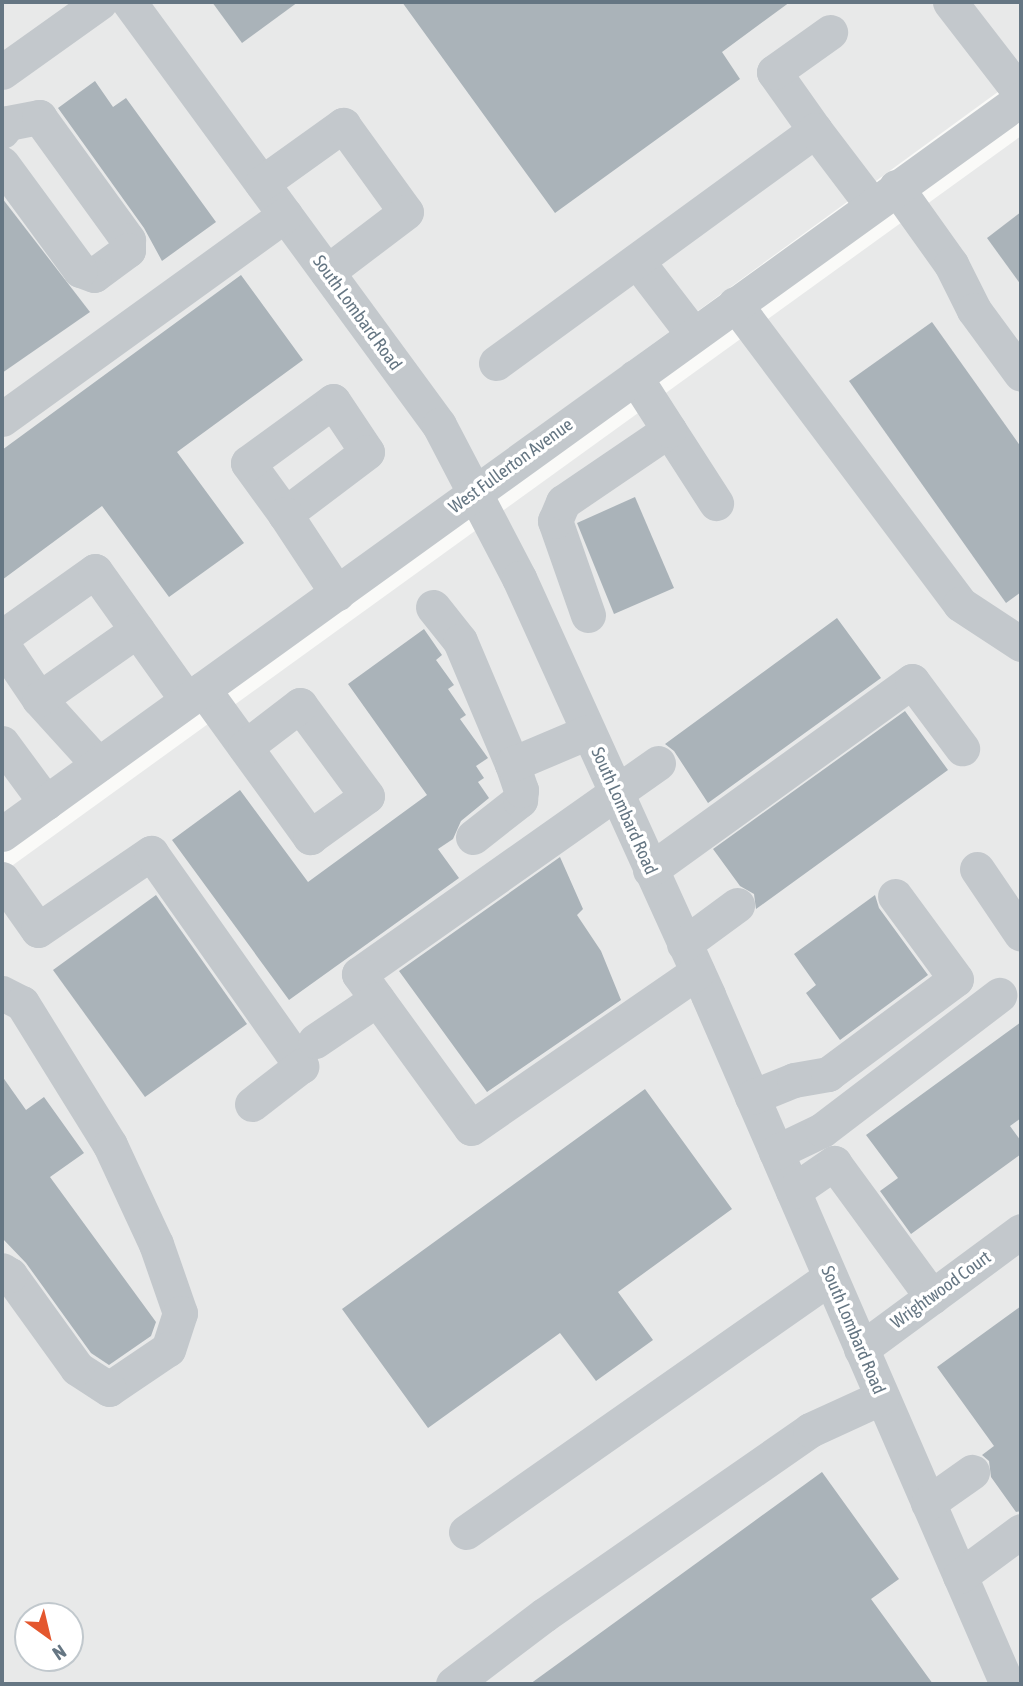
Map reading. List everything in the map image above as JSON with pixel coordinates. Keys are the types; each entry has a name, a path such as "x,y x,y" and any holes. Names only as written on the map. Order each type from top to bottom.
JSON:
{"street":[{"path":"2,72 100,2"},
{"name":"South Lombard Road","path":"129,2 439,425 519,578 691,958 1007,1684"},
{"path":"950,2 1021,96"},
{"path":"830,32 774,72 815,130 951,264 974,310 1021,374"},
{"name":"West Fullerton Avenue","path":"2,834 1021,96"},
{"path":"2,164 80,270 94,275 128,250 128,240 39,117 4,123"},
{"path":"262,183 343,125 406,212 327,272"},
{"path":"496,363 815,130"},
{"path":"2,419 285,215"},
{"path":"637,261 693,334"},
{"path":"735,304 960,604 1021,644"},
{"path":"635,377 716,503"},
{"path":"588,615 565,558 555,521 563,502 669,430"},
{"path":"285,513 337,593"},
{"path":"519,578 565,558"},
{"path":"2,637 95,571 137,630 245,747"},
{"path":"433,607 460,641 521,790 520,800 473,837"},
{"path":"39,699 137,630"},
{"path":"2,644 39,699 98,764"},
{"path":"650,870 912,681 962,748"},
{"path":"512,764 588,732"},
{"path":"2,743 46,803"},
{"path":"658,763 359,974 471,1128 691,958 737,905"},
{"path":"2,879 38,930 151,853 301,1066 252,1104"},
{"path":"977,869 1021,934"},
{"path":"752,1097 794,1080 828,1074 956,979 895,896"},
{"path":"2,993 22,1003 110,1144 156,1244 180,1313 167,1349 108,1389 77,1368 10,1275 2,1270"},
{"path":"776,1152 822,1130 999,995"},
{"path":"315,1041 377,999"},
{"path":"793,1191 834,1163 932,1297"},
{"name":"Wrightwood Court","path":"861,1349 1021,1231"},
{"path":"467,1532 830,1277"},
{"path":"453,1684 544,1615 810,1430 882,1397"},
{"path":"928,1503 972,1472"},
{"path":"960,1576 1021,1531"}],"shaded area":[{"path":"2,2 1021,2 1021,75 2,819"},
{"path":"1021,136 1021,1684 2,1684 2,873"}],"building":[{"path":"212,2 298,2 242,43"},
{"path":"402,2 790,2 722,52 740,79 555,213"},
{"path":"95,81 113,107 126,98 216,222 162,261 144,228 58,108"},
{"path":"2,198 90,312 2,373"},
{"path":"1021,212 1021,285 987,238"},
{"path":"241,275 303,360 177,452 244,543 169,597 102,506 2,580 2,450"},
{"path":"932,322 1021,447 1021,592 1006,603 849,381"},
{"path":"635,497 674,588 614,614 577,523"},
{"path":"837,618 881,678 708,803 674,751 665,744"},
{"path":"424,629 442,655 436,660 454,685 448,689 466,715 460,719 488,758 476,766 484,778 478,782 489,798 461,821 453,839 438,849 459,878 289,1000 172,840 240,790 308,882 427,795 348,684"},
{"path":"905,711 948,770 756,909 754,894 740,886 713,849"},
{"path":"560,857 583,909 577,915 601,951 621,1000 487,1092 399,971"},
{"path":"156,895 247,1024 145,1097 53,970"},
{"path":"875,895 879,908 928,975 840,1040 806,993 816,985 794,954"},
{"path":"1021,1022 1021,1118 1010,1126 1021,1141 1021,1154 911,1234 880,1191 898,1178 866,1135"},
{"path":"2,1076 26,1110 44,1097 84,1153 50,1177 156,1322 151,1336 109,1365 91,1353 26,1263 2,1238"},
{"path":"645,1089 732,1209 618,1292 653,1340 596,1381 560,1333 428,1428 342,1309"},
{"path":"1021,1306 1021,1511 1016,1512 991,1477 989,1461 982,1455 994,1446 937,1367"},
{"path":"822,1472 899,1579 871,1599 933,1684 530,1684"}]}
